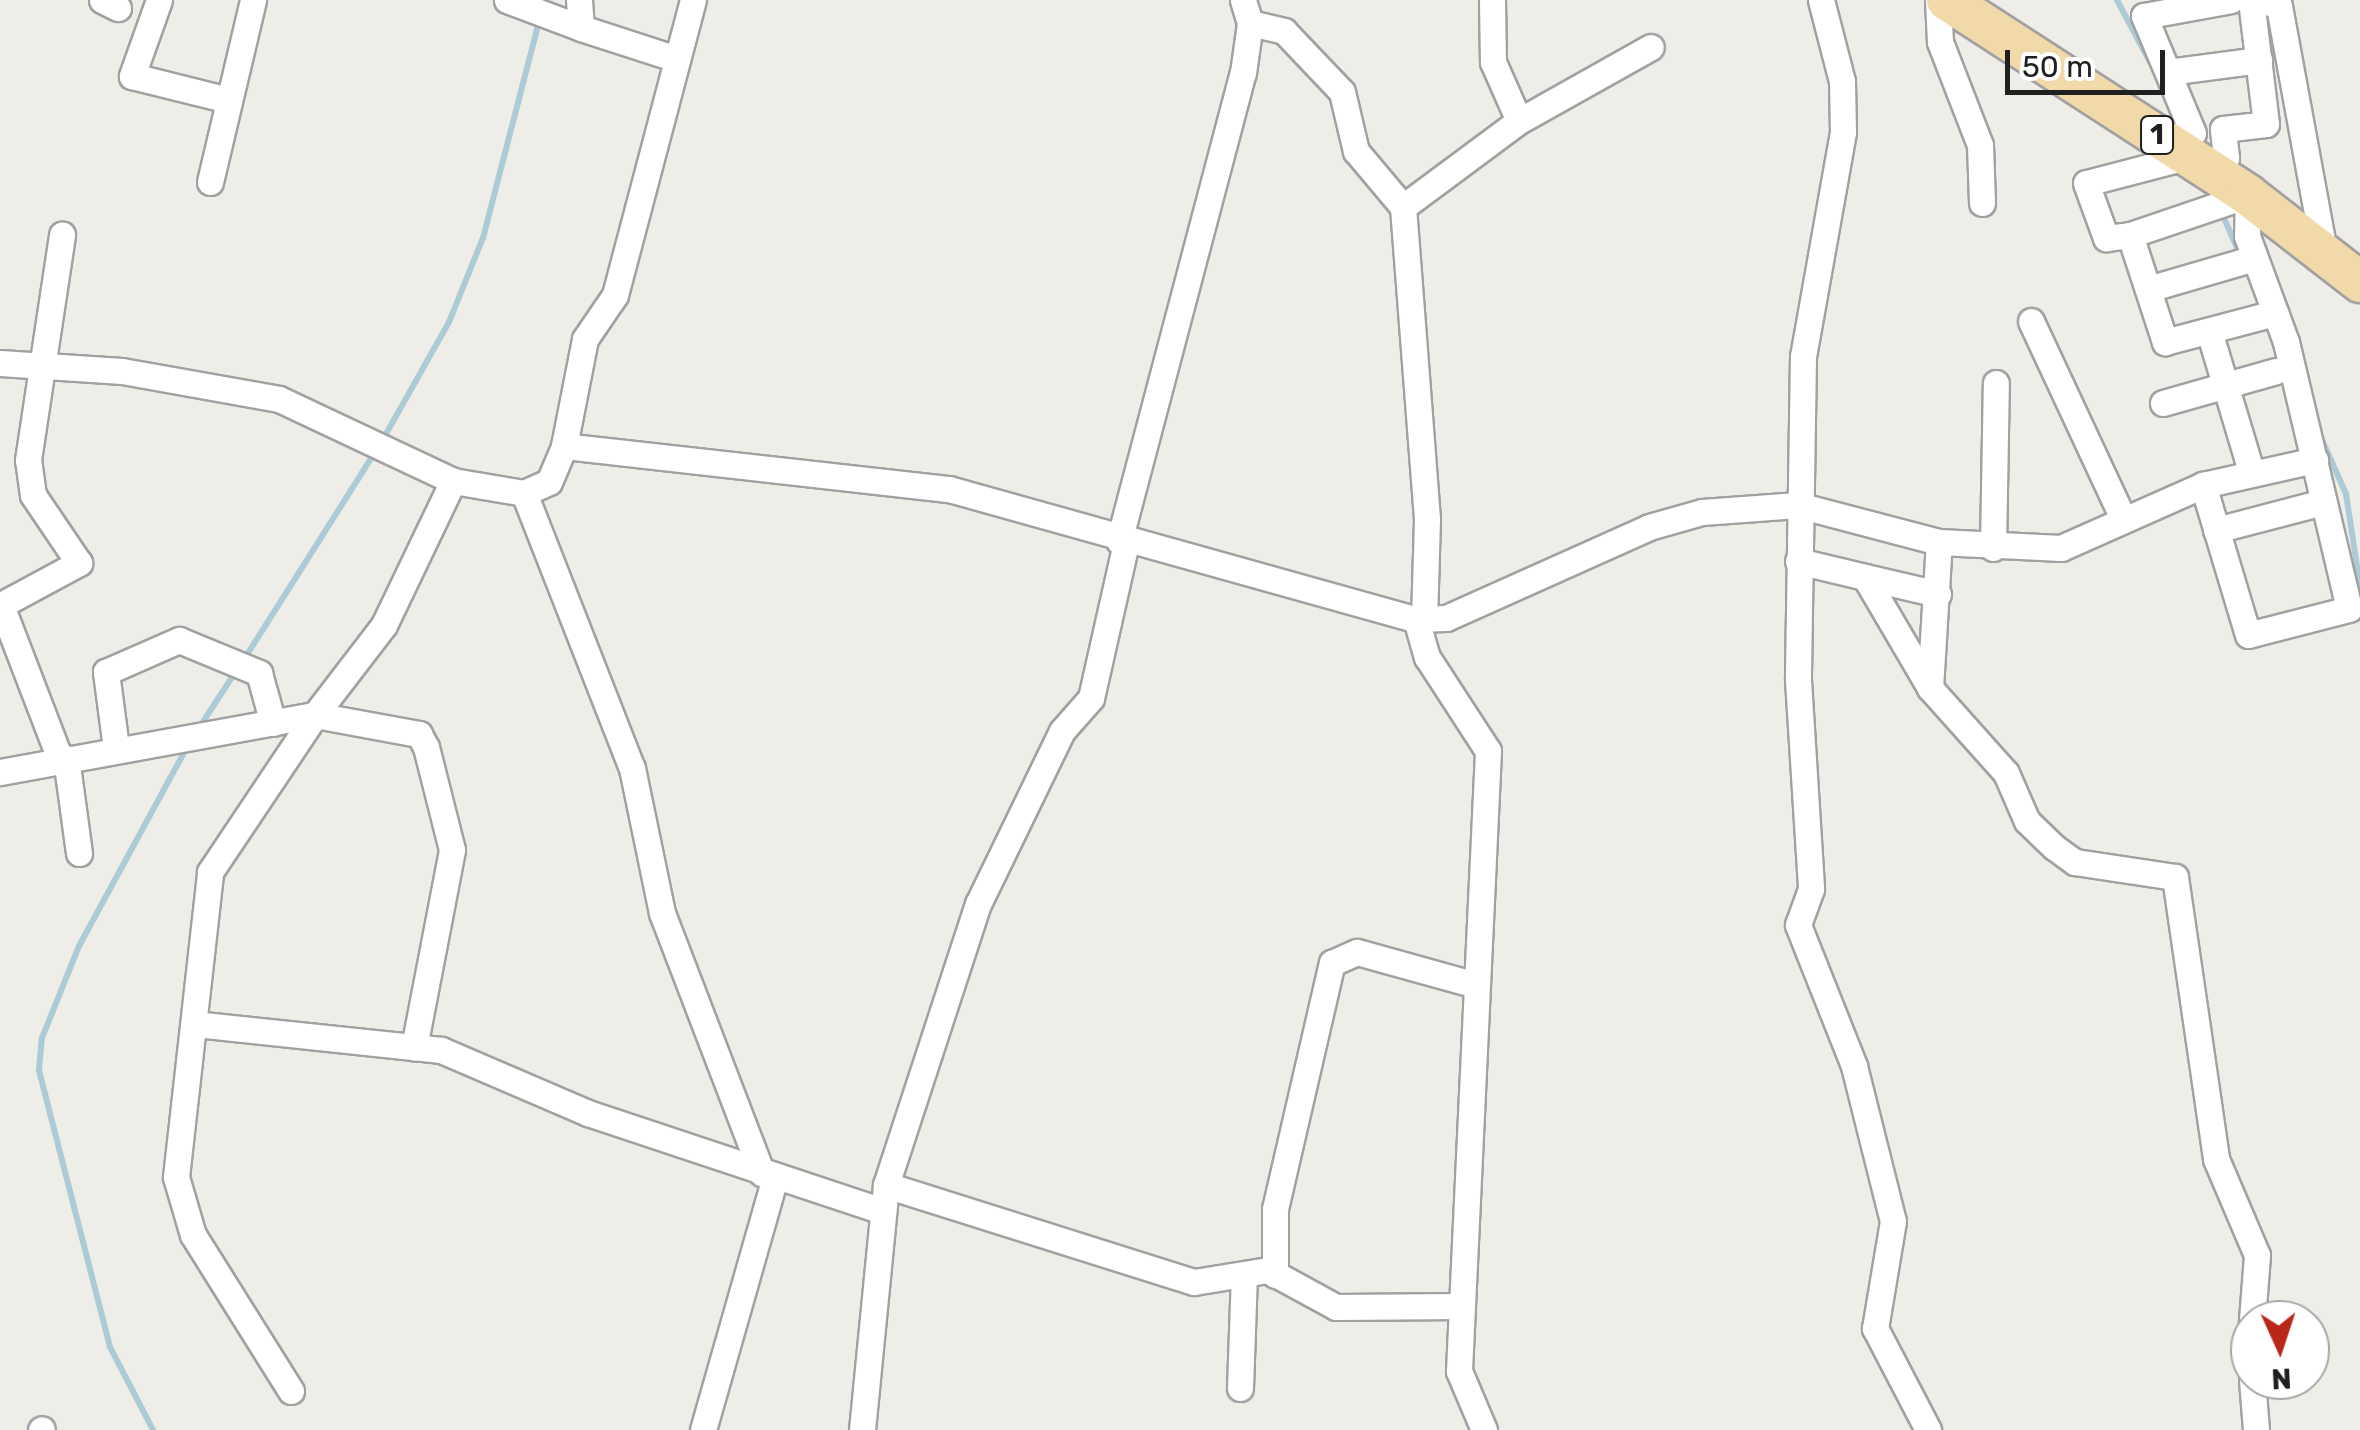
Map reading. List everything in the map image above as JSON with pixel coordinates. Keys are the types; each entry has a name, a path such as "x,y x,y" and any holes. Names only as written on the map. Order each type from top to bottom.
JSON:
{"main road":[{"name":"1","path":"1947,0 2202,159 2360,282"}],"street":[{"path":"159,0 132,76 228,100"},
{"path":"210,182 252,0"},
{"path":"507,0 678,58"},
{"path":"579,0 581,28"},
{"path":"0,363 279,399 453,481 524,493 548,482 564,446 585,339 615,294 693,0"},
{"path":"1492,0 1493,62 1518,121"},
{"path":"1821,0 1842,81 1843,132 1818,235 1798,505 1810,889 1798,925 1854,1066 1893,1221 1874,1328 1928,1430"},
{"path":"1938,0 1940,42 1980,145 1982,203"},
{"path":"2216,530 2319,503 2325,493 2275,313 2255,258 2202,159 2144,16 2231,0"},
{"path":"2223,129 2226,158 2202,159 2086,183 2106,238 2130,235 2202,159 2223,129 2266,124 2251,0"},
{"path":"2261,0 2279,6 2324,252"},
{"path":"862,1430 884,1198 978,904 1062,732 1091,698 1122,542 1247,11 1284,31 1342,92 1356,151 1404,207 1427,518 1420,619 1427,657 1488,750 1459,1371 1484,1430"},
{"path":"1404,207 1518,121 1651,47"},
{"path":"2168,72 2258,60"},
{"path":"62,235 28,460 33,494 79,563 0,605 63,759 79,853"},
{"path":"2130,235 2165,342 2275,313"},
{"path":"2148,289 2255,258"},
{"path":"2031,321 2122,516"},
{"path":"2209,331 2252,474"},
{"path":"2163,403 2276,371"},
{"path":"1993,548 1996,383"},
{"path":"564,446 897,480 1420,619 1446,618 1648,527 1798,505 1939,542 1993,548 2061,548 2122,516 2203,485 2314,460"},
{"path":"291,1391 220,1284 177,1195 210,872 315,714 384,626 453,481"},
{"path":"2203,485 2248,635 2349,609 2319,503"},
{"path":"524,493 632,768 662,913 769,1176 703,1430"},
{"path":"1930,688 1939,542"},
{"path":"1798,561 1938,594"},
{"path":"1864,576 1930,688 2006,774 2027,820 2054,847 2075,862 2175,876 2216,1159 2258,1255 2254,1300"},
{"path":"116,748 106,672 179,640 259,673 273,723"},
{"path":"0,772 315,714 419,734 426,747 452,850 414,1047"},
{"path":"1275,1275 1275,1208 1332,963 1357,952 1476,985"},
{"path":"194,1024 414,1047 488,1066 588,1113 769,1176 884,1198 1194,1282 1275,1275 1336,1307 1461,1306"},
{"path":"1240,1388 1244,1276"},
{"path":"2254,1400 2256,1430"}],"waterway":[{"path":"2117,0 2150,62"},
{"path":"382,441 449,322 483,238 539,21"},
{"path":"2220,209 2241,257"},
{"path":"2319,433 2346,494 2360,585"},
{"path":"243,661 375,452"},
{"path":"199,728 236,671"},
{"path":"153,1430 110,1347 39,1070 42,1038 79,946 187,747"}]}
